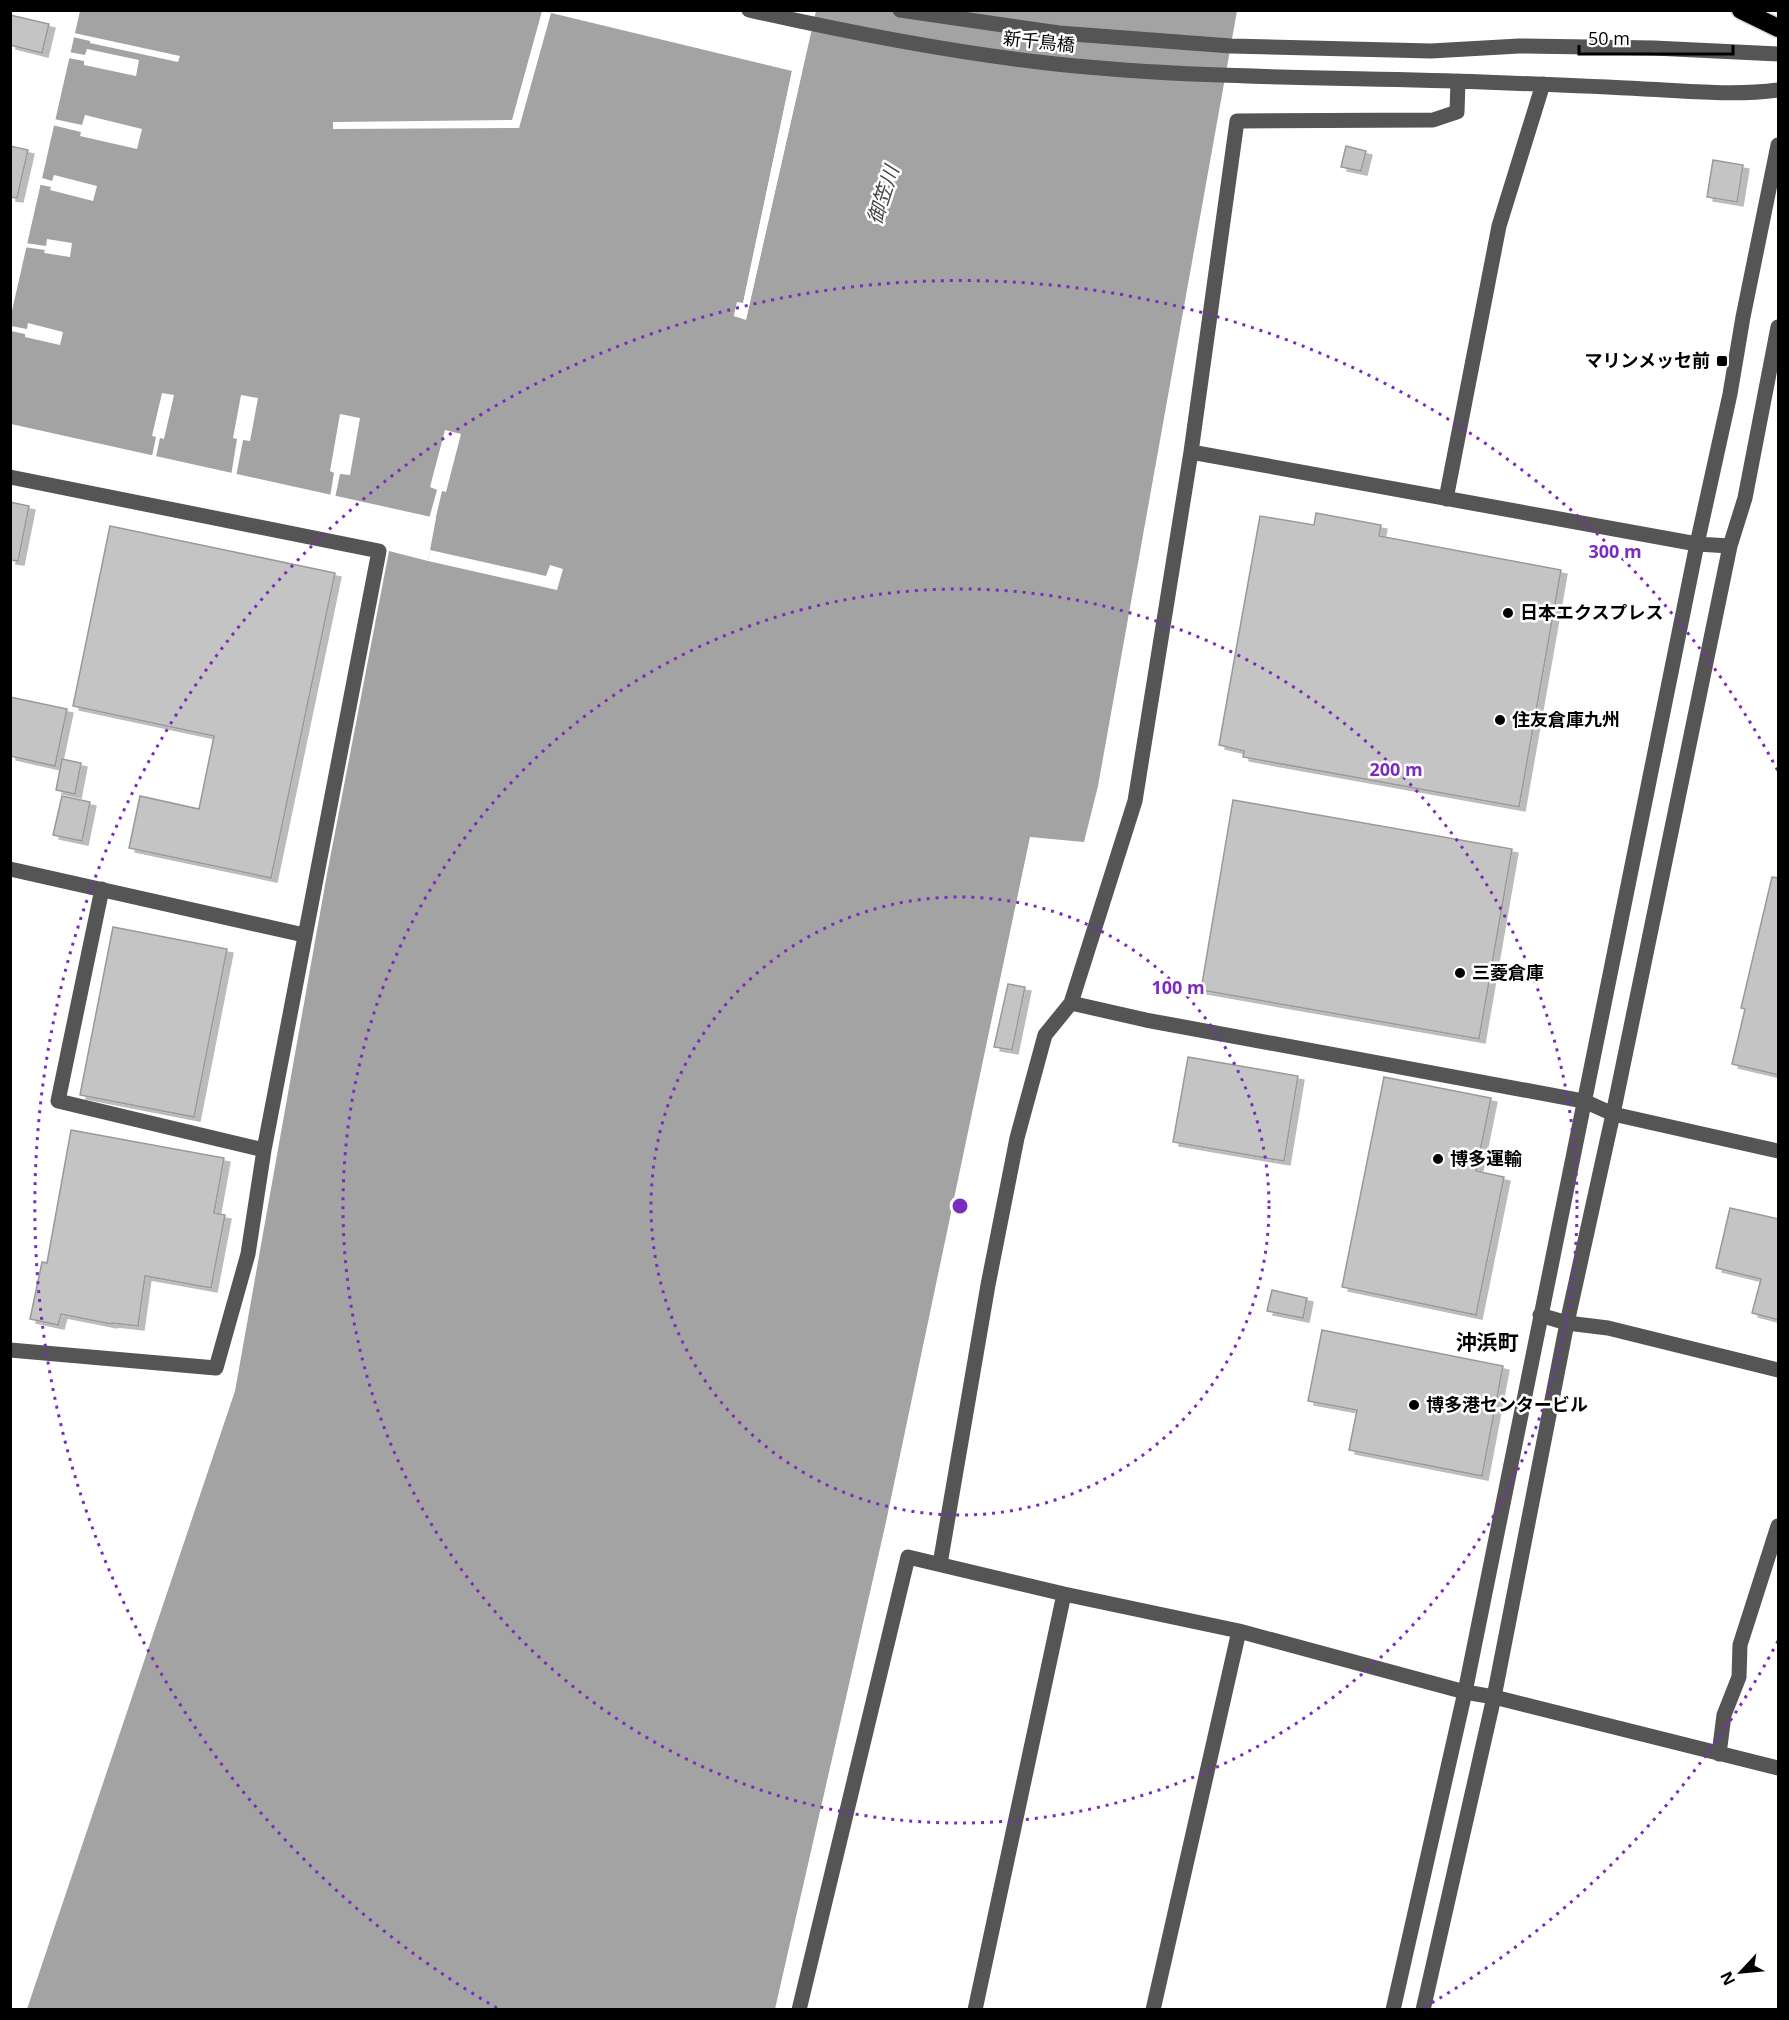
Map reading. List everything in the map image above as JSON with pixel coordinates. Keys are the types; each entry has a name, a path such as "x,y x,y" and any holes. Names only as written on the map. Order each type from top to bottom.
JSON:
{"highway":[{"path":"1741,10 1779,28"},
{"path":"1769,10 1779,16"}],"street":[{"name":"新千鳥橋","path":"749,10 863,35 963,53 1058,64 1226,76 1329,80 1458,81 1746,94 1779,90"},
{"name":"新千鳥橋","path":"900,10 1059,33 1231,46 1431,51 1519,46 1631,47 1779,54"},
{"path":"940,1564 986,1297 1017,1138 1045,1035 1071,1003 1135,801 1191,453 1237,120 1433,120 1457,112 1458,81"},
{"path":"1446,499 1499,226 1543,84"},
{"path":"1393,2010 1465,1692 1779,145"},
{"path":"1423,2010 1494,1697 1567,1323 1613,1114 1730,546 1745,498 1779,327"},
{"path":"1191,453 1697,544 1730,546"},
{"path":"10,477 380,551 304,935 264,1150 248,1254 216,1368 10,1350"},
{"path":"10,869 304,935"},
{"path":"102,889 58,1101 264,1150"},
{"path":"1071,1003 1146,1020 1584,1101 1613,1114 1779,1151"},
{"path":"1540,1315 1567,1323 1608,1328 1779,1370"},
{"path":"1719,1754 1724,1715 1739,1677 1740,1645 1778,1529"},
{"path":"799,2010 908,1557 1064,1594 1239,1631 1465,1692 1494,1697 1779,1768"},
{"path":"975,2010 1064,1594"},
{"path":"1153,2010 1239,1631"}],"water":[{"name":"御笠川","path":"80,11 543,11 792,71 743,304 737,303 734,316 746,319 816,11 1237,11 1098,786 1084,842 1030,837 886,1522 775,2009 27,2009 235,1391 327,874 389,551 428,561 436,518 11,424 11,315"}],"pier":[{"path":"542,11 551,13 519,128 333,129 333,122 512,120"},
{"path":"74,33 180,56 178,62 90,43 90,41 73,37"},
{"path":"87,49 139,60 136,76 84,65 84,61 68,58 69,52 85,55"},
{"path":"792,71 795,71 746,304 744,307 739,306 737,314 744,316 793,95 799,71 802,72 746,320 734,316 737,302 743,303"},
{"path":"85,115 142,129 137,149 80,136 81,132 52,125 54,119 82,125"},
{"path":"54,175 97,186 93,201 50,190 51,187 37,184 39,177 52,181"},
{"path":"47,239 72,243 70,257 24,247 25,243 46,246"},
{"path":"28,323 63,332 60,345 25,337 25,334 11,331 11,326 27,329"},
{"path":"162,393 174,395 164,439 160,438 156,457 152,456 156,437 152,436"},
{"path":"241,395 258,398 250,441 243,440 236,477 231,476 237,439 233,438"},
{"path":"340,414 360,418 350,475 340,474 335,498 330,497 334,473 330,471"},
{"path":"445,430 461,434 446,492 442,491 435,521 429,519 437,490 430,487"},
{"path":"430,550 546,576 550,565 563,569 557,590 428,561"}],"building":[{"path":"10,15 49,24 42,53 10,45"},
{"path":"10,146 28,150 17,198 10,197"},
{"path":"1346,146 1366,151 1361,171 1341,167"},
{"path":"1713,160 1743,165 1737,202 1707,197"},
{"path":"10,502 29,506 18,561 10,560"},
{"path":"1316,513 1381,525 1379,536 1561,570 1519,807 1243,757 1244,751 1219,745 1260,516 1314,525"},
{"path":"110,526 335,573 271,878 129,848 140,796 199,809 214,736 73,706"},
{"path":"10,697 67,709 55,766 10,756"},
{"path":"62,759 81,763 75,794 56,790"},
{"path":"62,796 90,802 82,841 53,835"},
{"path":"1233,800 1512,849 1479,1039 1201,990"},
{"path":"1772,877 1779,878 1779,1075 1732,1064 1745,1009 1741,1008"},
{"path":"113,927 227,949 194,1117 80,1095"},
{"path":"1008,984 1025,987 1012,1050 994,1047"},
{"path":"1188,1057 1298,1076 1284,1161 1173,1142"},
{"path":"1384,1077 1491,1098 1476,1171 1504,1177 1476,1315 1342,1287"},
{"path":"71,1130 224,1158 214,1213 225,1215 211,1288 145,1276 138,1326 111,1324 61,1314 58,1325 30,1319 42,1262 47,1263"},
{"path":"1730,1208 1779,1219 1779,1320 1752,1313 1761,1279 1716,1268"},
{"path":"1272,1290 1307,1298 1303,1318 1267,1311"},
{"name":"博多港センタービル","path":"1322,1330 1503,1366 1482,1476 1349,1450 1357,1410 1308,1401"}],"place":[{"name":"マリンメッセ前","path":"1722,361"},
{"name":"日本エクスプレス","path":"1508,613"},
{"name":"住友倉庫九州","path":"1500,720"},
{"name":"三菱倉庫","path":"1460,973"},
{"name":"博多運輸","path":"1438,1159"},
{"name":"博多港センタービル","path":"1414,1405"}],"district":[{"name":"沖浜町","path":"1487,1343"}]}
